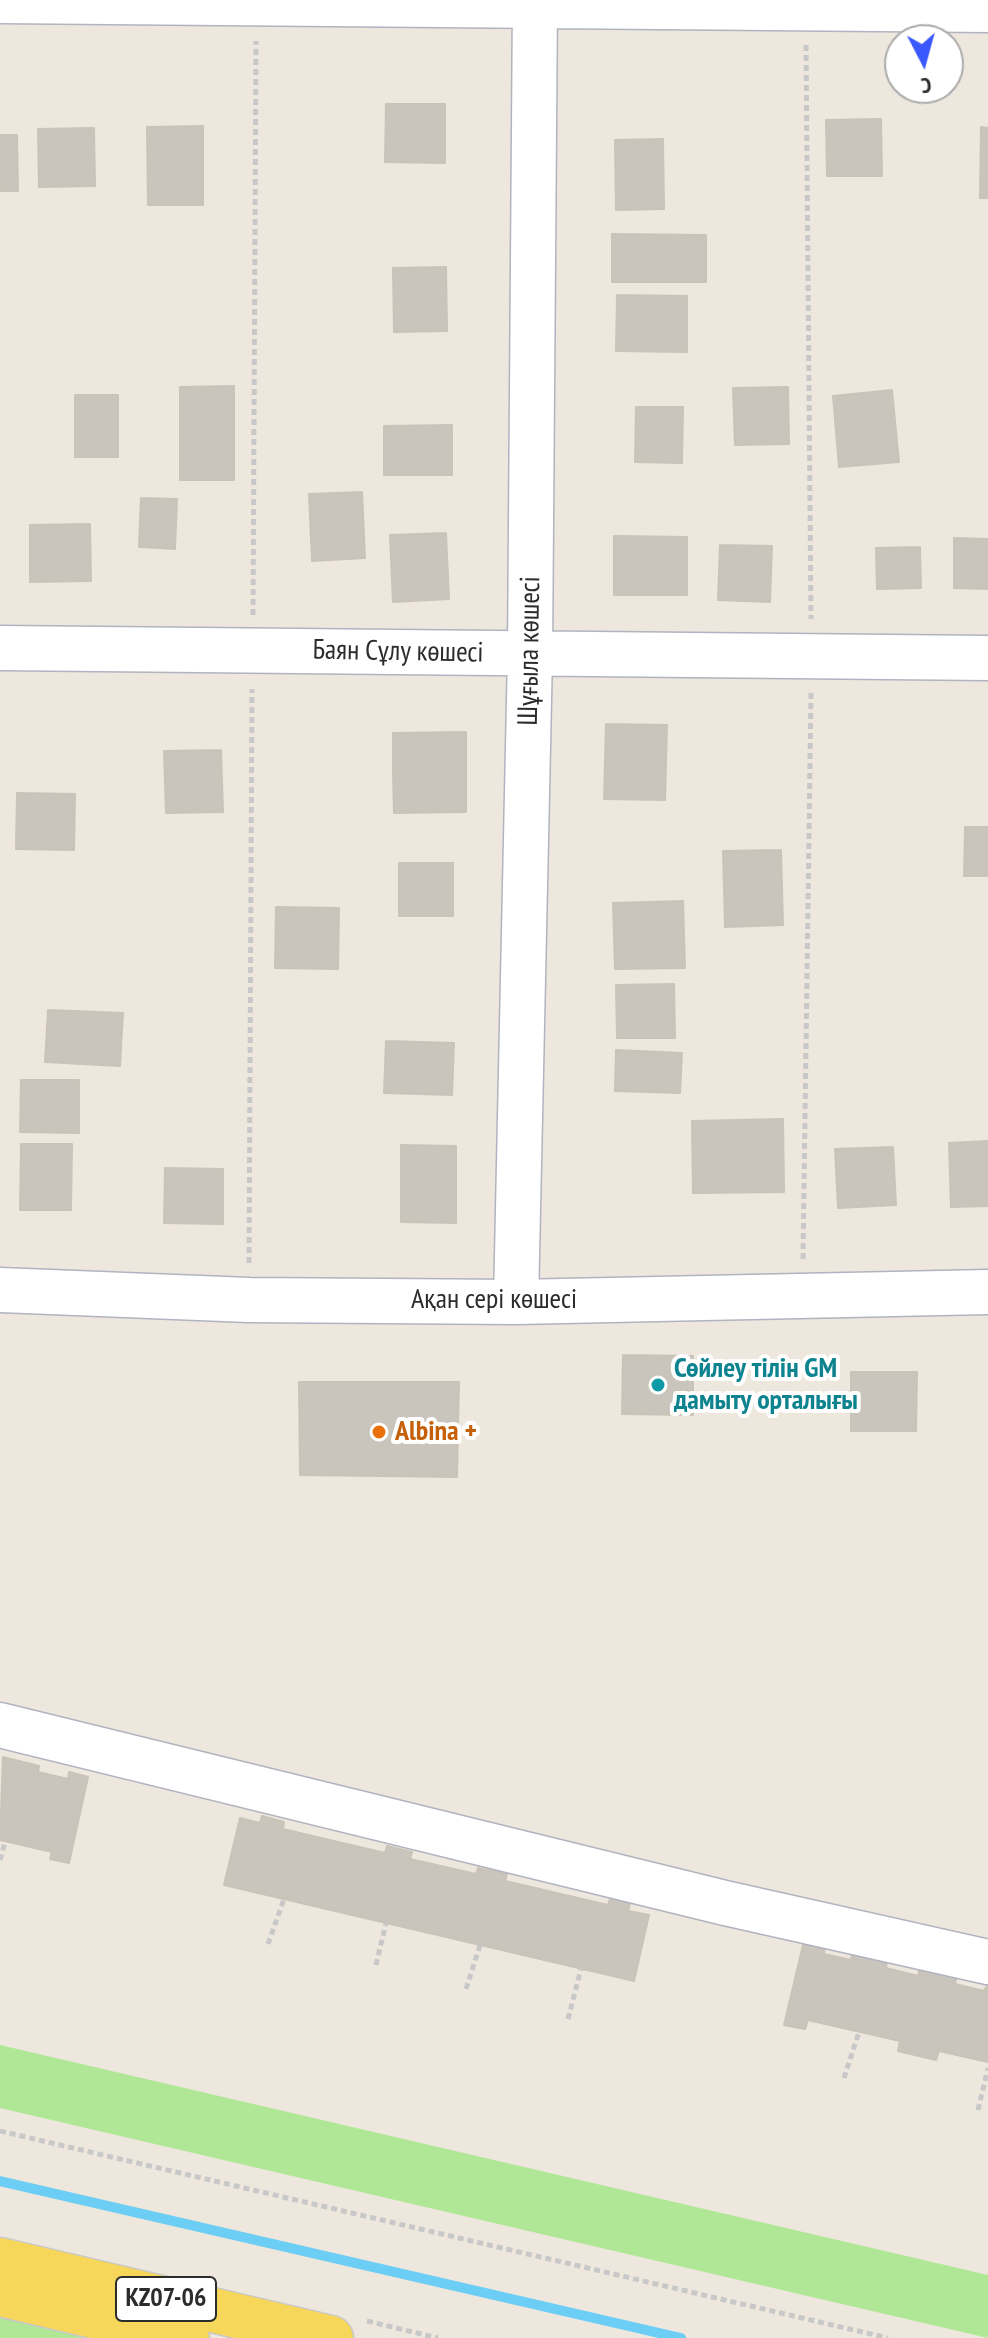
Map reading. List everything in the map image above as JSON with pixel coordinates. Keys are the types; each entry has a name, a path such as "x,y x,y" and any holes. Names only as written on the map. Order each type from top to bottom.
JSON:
{"main road":[{"name":"KZ07-06","path":"0,2260 331,2338"},
{"name":"KZ07-06","path":"0,2294 187,2338"}],"street":[{"path":"0,1 536,3 988,10"},
{"name":"Шұғыла көшесі","path":"516,1302 530,654 536,3"},
{"name":"Баян Сұлу көшесі","path":"0,648 988,658"},
{"name":"Ақан сері көшесі","path":"0,1290 249,1300 516,1302 988,1292"},
{"path":"0,1725 725,1903 988,1962"}],"path":[{"path":"0,1860 5,1842"},
{"path":"268,1944 284,1899"},
{"path":"376,1965 386,1923"},
{"path":"466,1989 480,1945"},
{"path":"568,2019 581,1969"},
{"path":"844,2078 859,2032"},
{"path":"978,2110 988,2068"},
{"path":"0,2131 888,2338"}],"green space":[{"path":"0,2045 988,2275 988,2338 0,2108"},
{"path":"0,2315 97,2338 0,2338"}],"building":[{"path":"386,104 445,104 445,163 385,162"},
{"path":"881,119 882,176 827,176 826,120"},
{"path":"203,126 203,205 148,205 147,127"},
{"path":"981,127 988,128 988,198 980,198"},
{"path":"94,128 95,186 39,187 38,129"},
{"path":"0,135 17,135 18,191 0,191"},
{"path":"663,139 664,209 616,210 615,140"},
{"path":"612,234 706,235 706,282 612,282"},
{"path":"446,267 447,331 394,332 393,268"},
{"path":"617,295 687,296 687,352 616,351"},
{"path":"234,386 234,480 180,480 180,387"},
{"path":"788,387 789,444 735,445 733,388"},
{"path":"892,390 899,462 839,467 833,396"},
{"path":"75,395 118,395 118,457 75,457"},
{"path":"636,407 683,407 682,463 635,462"},
{"path":"452,425 452,475 384,475 384,426"},
{"path":"362,492 365,558 312,561 309,494"},
{"path":"141,498 177,499 175,549 139,547"},
{"path":"90,524 91,581 30,582 30,525"},
{"path":"446,533 449,599 393,602 390,535"},
{"path":"614,536 687,537 687,595 614,595"},
{"path":"954,538 988,539 988,589 954,588"},
{"path":"720,545 772,546 770,602 718,600"},
{"path":"920,547 921,588 877,589 876,548"},
{"path":"606,724 667,725 665,800 604,799"},
{"path":"466,732 466,772 393,773 393,733"},
{"path":"221,750 223,812 166,813 164,751"},
{"path":"466,772 466,812 394,813 393,773"},
{"path":"17,793 75,794 74,850 16,849"},
{"path":"965,827 988,827 988,876 964,876"},
{"path":"781,850 783,925 725,927 723,851"},
{"path":"399,863 453,863 453,916 399,916"},
{"path":"683,901 685,968 615,969 613,903"},
{"path":"276,907 339,908 338,969 275,968"},
{"path":"674,984 675,1038 617,1038 616,985"},
{"path":"48,1010 123,1013 120,1066 45,1062"},
{"path":"386,1041 454,1043 452,1095 384,1093"},
{"path":"616,1050 682,1053 680,1093 615,1091"},
{"path":"21,1080 79,1080 79,1133 20,1132"},
{"path":"783,1119 784,1192 693,1193 692,1121"},
{"path":"988,1141 988,1206 951,1207 949,1143"},
{"path":"21,1144 72,1144 71,1210 20,1210"},
{"path":"401,1145 456,1146 456,1223 401,1222"},
{"path":"893,1147 896,1205 838,1208 835,1149"},
{"path":"165,1168 223,1169 223,1224 164,1223"},
{"name":"Сөйлеу тілін GM дамыту орталығы","path":"623,1355 693,1356 693,1415 622,1414"},
{"path":"851,1372 917,1372 916,1431 851,1431"},
{"path":"299,1382 459,1382 457,1477 300,1475"},
{"path":"3,1757 39,1766 38,1772 68,1779 69,1772 88,1777 69,1863 50,1859 52,1852 0,1840"},
{"path":"262,1816 284,1822 283,1829 385,1853 387,1846 412,1852 410,1859 476,1874 478,1868 507,1874 505,1881 608,1905 610,1899 630,1903 628,1911 649,1915 634,1981 224,1885 240,1818 260,1823"},
{"path":"804,1941 825,1946 824,1954 851,1960 852,1952 887,1960 886,1968 918,1976 920,1968 957,1976 955,1984 984,1991 988,1984 988,2062 939,2051 936,2060 898,2051 900,2041 808,2020 805,2029 784,2025"}],"waterway":[{"path":"0,2181 681,2338"}],"place":[{"name":"Сөйлеу тілін GM дамыту орталығы","path":"658,1385"},
{"name":"Albina +","path":"379,1432"}]}
